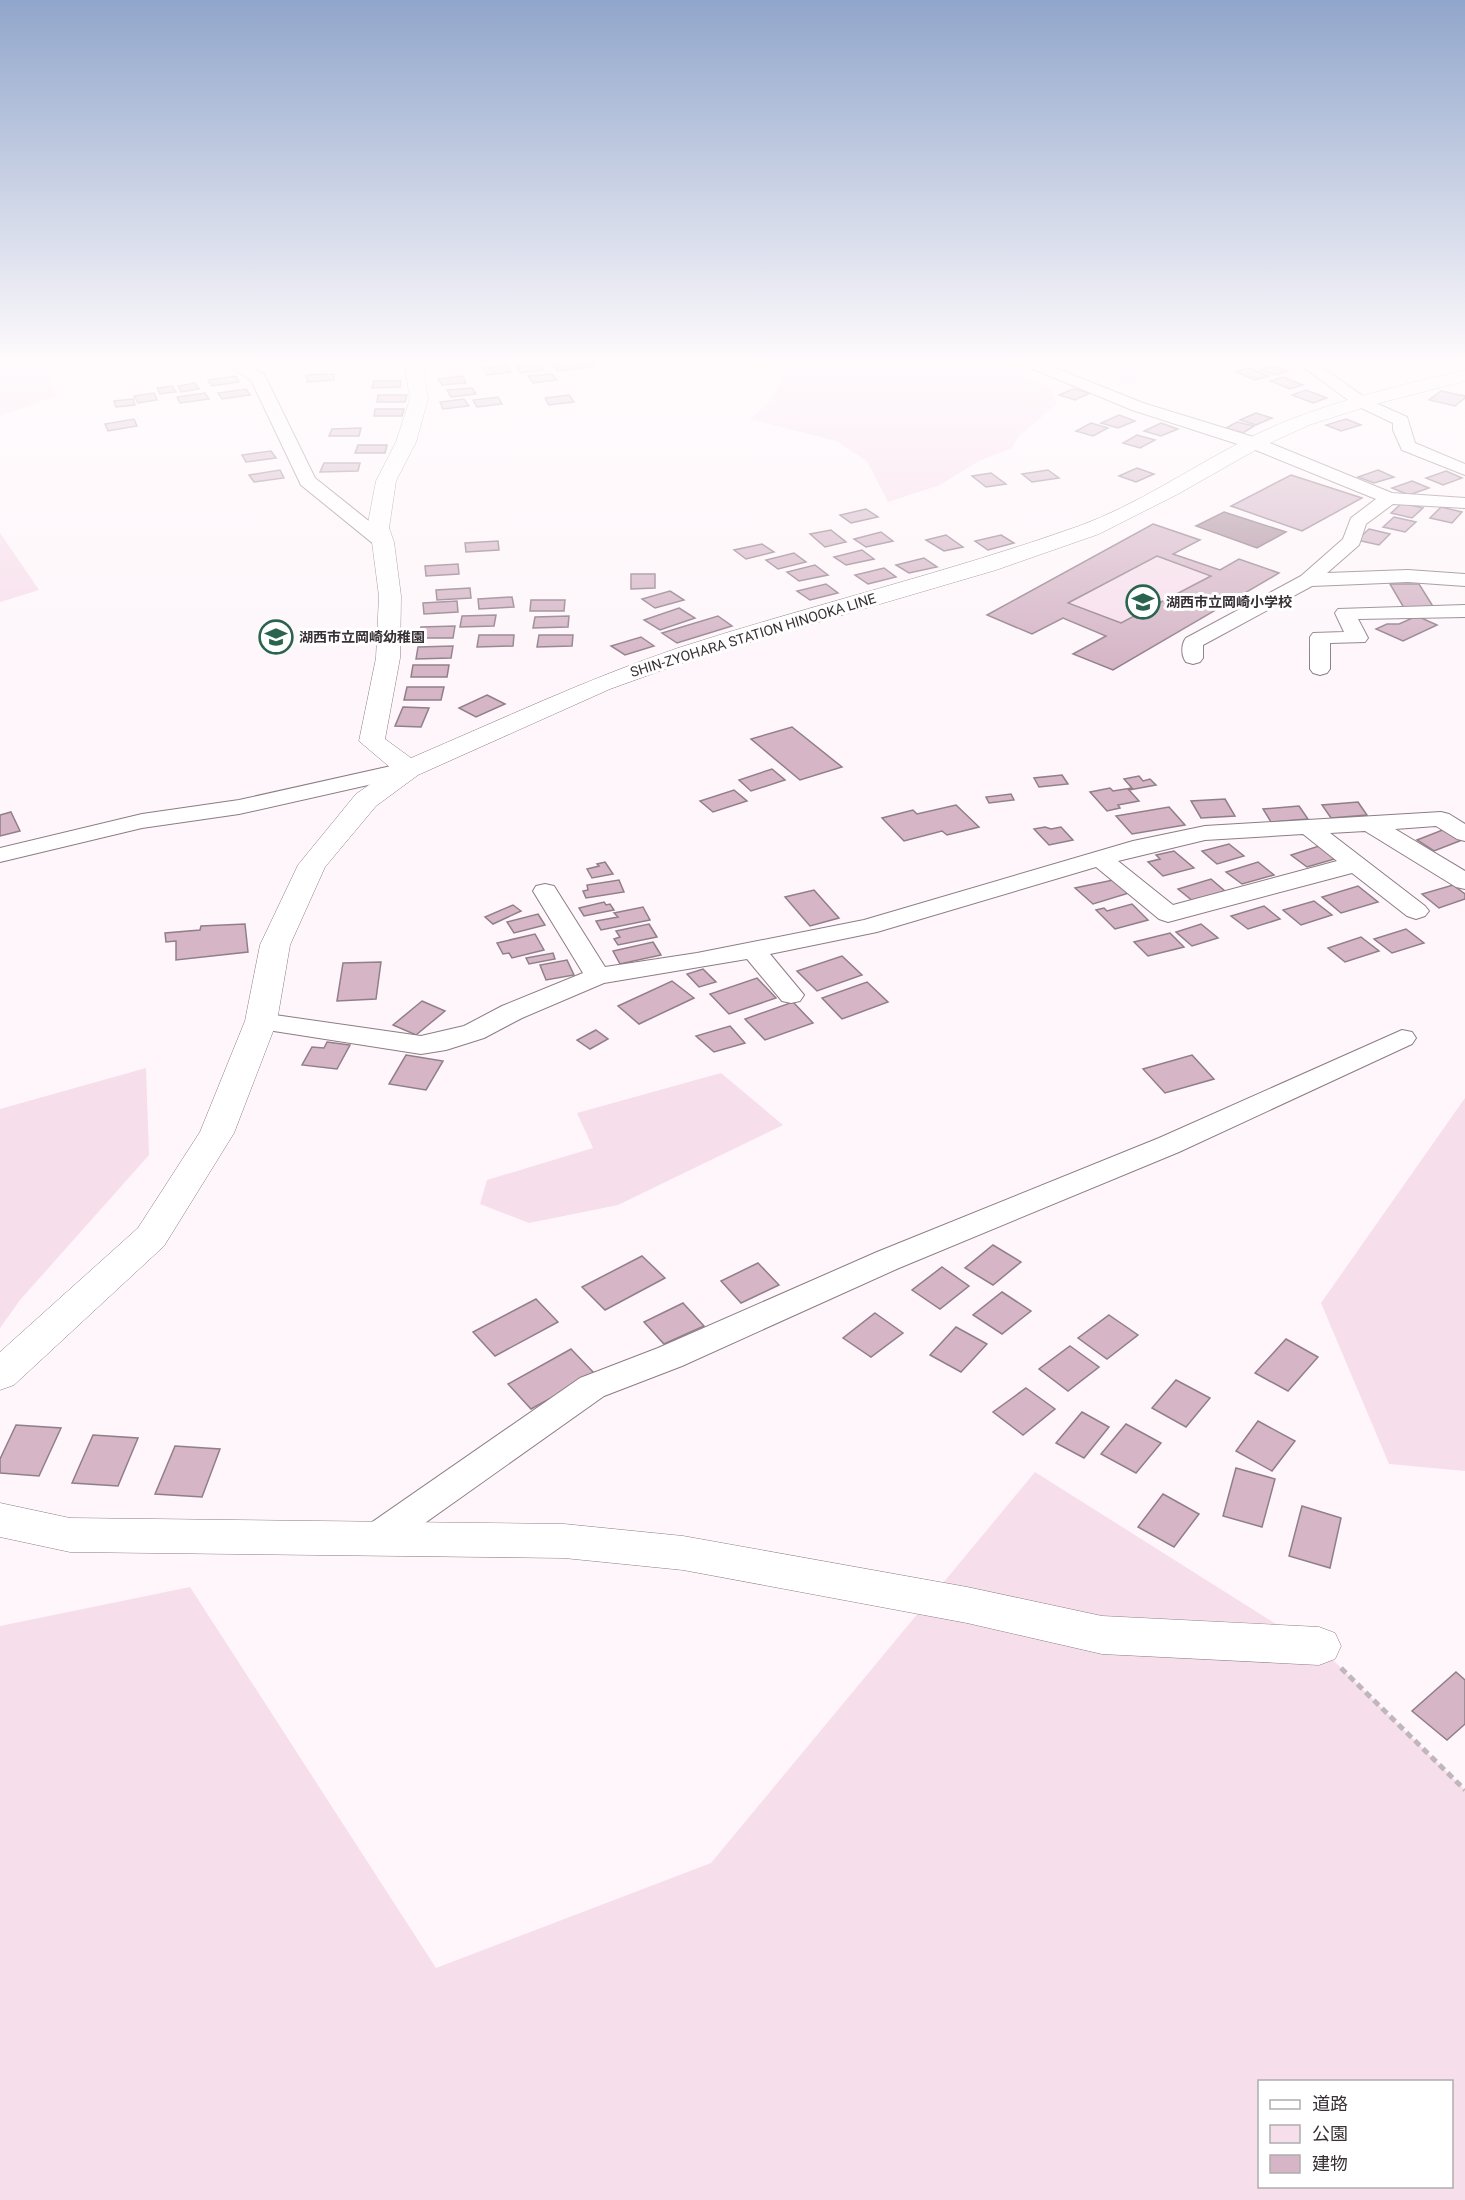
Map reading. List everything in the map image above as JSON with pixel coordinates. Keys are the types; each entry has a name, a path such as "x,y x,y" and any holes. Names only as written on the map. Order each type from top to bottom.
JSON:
{"main road":[{"path":"395,464 386,481 378,528 383,542 390,596 388,658 372,741 409,769"},
{"name":"SHIN-ZYOHARA STATION HINOOKA LINE","path":"5,1366 151,1237 217,1133 261,1021 275,945 312,865 366,800 409,769 601,684 688,653 988,565 1091,530 1218,464"},
{"path":"0,1520 70,1535 564,1541 683,1553 967,1605 1101,1635 1319,1647"}],"street":[{"path":"298,464 307,482 383,542"},
{"path":"1303,464 1389,498 1465,503"},
{"path":"1450,464 1465,470"},
{"path":"1193,658 1193,642 1299,585 1352,541 1358,522 1389,498"},
{"path":"1299,585 1408,576 1465,580"},
{"path":"1299,585 1313,597 1343,606 1380,612 1465,611"},
{"path":"1320,669 1320,637 1358,638 1343,606"},
{"path":"0,855 142,821 239,807 409,769"},
{"path":"1441,819 1465,834"},
{"path":"261,1021 421,1044 446,1041 474,1032 512,1012 598,976 697,961 868,927 1141,846 1192,835 1307,826 1465,819"},
{"path":"1369,823 1465,882"},
{"path":"1307,826 1416,911"},
{"path":"1100,858 1168,914 1356,864"},
{"path":"545,891 598,976"},
{"path":"753,950 791,995"},
{"path":"378,1537 592,1387 670,1357 888,1260 1169,1145 1402,1038"}],"path":[{"path":"1319,1647 1465,1790"}],"green space":[{"path":"868,464 975,464 940,485 888,502"},
{"path":"0,533 39,590 0,602"},
{"path":"1157,556 1211,576 1121,623 1068,603"},
{"path":"146,1068 149,1155 20,1300 0,1328 0,1109"},
{"path":"721,1073 783,1125 618,1205 529,1223 480,1204 487,1180 593,1148 577,1113"},
{"path":"1465,1098 1465,1471 1389,1464 1321,1303"},
{"path":"1035,1472 1333,1660 1465,1790 1465,2200 0,2200 0,1626 190,1587 436,1968 711,1863"}],"shaded area":[{"path":"1224,512 1286,532 1257,548 1196,526"}],"building":[{"path":"324,464 360,464 358,471 320,472"},
{"path":"1137,468 1154,474 1136,482 1119,476"},
{"path":"280,470 284,478 254,482 249,475"},
{"path":"1048,470 1059,478 1032,482 1022,474"},
{"path":"1378,470 1394,477 1374,483 1358,477"},
{"path":"1446,471 1462,478 1443,485 1426,478"},
{"path":"991,473 1006,484 986,487 972,476"},
{"path":"1291,475 1362,498 1302,531 1231,506"},
{"path":"1412,481 1429,488 1409,495 1392,488"},
{"path":"1402,503 1423,508 1412,518 1391,513"},
{"path":"1441,507 1462,512 1452,523 1430,518"},
{"path":"866,509 878,517 851,523 840,515"},
{"path":"1394,517 1416,522 1405,532 1383,527"},
{"path":"1153,524 1200,540 1173,554 1220,570 1239,559 1279,573 1113,670 1073,654 1106,636 1063,618 1032,634 987,615","holes":["1157,556 1211,576 1121,623 1068,603"]},
{"path":"1369,529 1390,534 1379,545 1357,540"},
{"path":"831,530 846,542 825,547 810,534"},
{"path":"881,532 893,541 866,547 854,539"},
{"path":"946,535 963,547 944,551 926,540"},
{"path":"1001,535 1014,543 988,550 975,541"},
{"path":"498,541 499,550 466,552 465,543"},
{"path":"762,544 774,552 746,559 734,550"},
{"path":"862,550 874,559 846,565 834,557"},
{"path":"794,553 806,562 778,569 766,560"},
{"path":"924,558 937,567 909,573 896,565"},
{"path":"458,564 459,574 426,576 425,566"},
{"path":"815,565 828,575 799,581 787,572"},
{"path":"884,568 896,577 868,584 855,575"},
{"path":"631,574 655,574 655,588 631,589"},
{"path":"826,584 838,593 810,600 797,591"},
{"path":"1390,584 1419,584 1434,608 1404,608"},
{"path":"470,588 471,598 437,600 436,590"},
{"path":"670,591 684,600 655,608 642,599"},
{"path":"512,597 514,607 479,609 478,599"},
{"path":"531,600 565,600 564,611 530,611"},
{"path":"457,601 458,612 424,614 423,603"},
{"path":"679,608 695,618 660,630 644,620"},
{"path":"496,615 494,626 460,627 462,616"},
{"path":"569,616 568,627 533,628 535,617"},
{"path":"718,616 732,626 677,643 662,633"},
{"path":"1417,616 1437,625 1403,641 1376,629 1387,624 1399,624"},
{"path":"455,626 453,638 418,638 421,627"},
{"path":"479,635 514,635 513,646 477,647"},
{"path":"539,635 573,635 572,646 537,647"},
{"path":"641,637 654,646 625,655 611,646"},
{"path":"453,646 451,658 416,659 418,647"},
{"path":"413,665 449,665 447,677 411,677"},
{"path":"407,687 444,687 441,700 404,700"},
{"path":"487,695 505,704 476,717 459,708"},
{"path":"403,707 429,708 421,727 395,726"},
{"path":"792,727 842,767 800,780 751,739"},
{"path":"772,769 785,780 751,791 739,780"},
{"path":"1062,775 1068,784 1039,787 1034,778"},
{"path":"1139,776 1143,781 1150,779 1156,785 1129,790 1139,801 1118,805 1120,808 1107,811 1090,792 1110,788 1113,791 1132,788 1124,779"},
{"path":"734,790 747,801 713,812 700,801"},
{"path":"1011,794 1014,800 989,803 986,797"},
{"path":"1225,799 1235,816 1201,818 1191,801"},
{"path":"1358,802 1367,815 1331,818 1322,805"},
{"path":"956,805 979,827 947,835 942,831 904,841 882,818 913,810 917,814"},
{"path":"1299,806 1308,819 1271,822 1263,809"},
{"path":"1169,807 1185,825 1132,834 1116,816"},
{"path":"11,812 20,831 0,836 0,815"},
{"path":"1045,827 1051,829 1061,827 1073,840 1049,845 1034,829"},
{"path":"1445,829 1462,840 1434,851 1417,840"},
{"path":"1229,844 1244,856 1217,864 1202,851"},
{"path":"1322,845 1338,858 1307,867 1291,855"},
{"path":"1174,851 1194,868 1163,876 1148,862 1160,859 1156,855"},
{"path":"605,862 613,874 592,878 587,869"},
{"path":"1258,862 1274,875 1242,884 1226,872"},
{"path":"1211,879 1226,892 1194,902 1178,889"},
{"path":"619,880 624,892 586,898 583,891 588,890 587,885"},
{"path":"1113,880 1129,893 1093,904 1075,888"},
{"path":"1453,885 1465,894 1465,899 1439,908 1422,894"},
{"path":"1358,886 1378,902 1341,913 1322,897"},
{"path":"814,890 839,918 810,926 785,897"},
{"path":"1314,901 1332,915 1301,925 1283,910"},
{"path":"604,902 606,905 610,904 614,910 584,916 579,908"},
{"path":"1132,904 1148,920 1115,929 1096,910 1104,908 1107,911"},
{"path":"513,905 521,911 493,924 485,917"},
{"path":"1264,906 1280,919 1248,929 1231,916"},
{"path":"643,907 650,920 601,930 596,921 618,917 614,913"},
{"path":"538,914 545,925 514,933 507,922"},
{"path":"245,924 248,952 176,960 176,941 166,942 165,933 200,930 201,926"},
{"path":"649,924 657,937 618,945 614,939 620,937 616,931"},
{"path":"1201,924 1218,938 1192,946 1176,932"},
{"path":"1406,929 1424,943 1392,953 1374,939"},
{"path":"1170,933 1184,947 1148,956 1134,942"},
{"path":"535,934 544,950 512,958 509,953 503,954 497,943"},
{"path":"1361,937 1379,951 1345,962 1328,948"},
{"path":"653,942 661,955 620,964 613,951"},
{"path":"553,953 555,959 529,964 526,958"},
{"path":"842,956 862,975 817,991 797,971"},
{"path":"567,960 574,975 546,980 540,965"},
{"path":"381,962 376,999 337,1001 343,963"},
{"path":"703,969 716,982 699,987 687,974"},
{"path":"757,978 776,998 729,1014 710,994"},
{"path":"672,981 694,998 639,1024 618,1006"},
{"path":"867,982 888,1002 842,1019 822,998"},
{"path":"422,1001 445,1011 416,1035 393,1025"},
{"path":"793,1002 813,1023 765,1040 745,1019"},
{"path":"730,1026 745,1043 714,1052 696,1036"},
{"path":"596,1030 608,1039 590,1049 577,1040"},
{"path":"327,1042 350,1045 337,1069 302,1065 312,1047 324,1048"},
{"path":"406,1055 443,1061 426,1090 389,1084"},
{"path":"1192,1055 1214,1079 1165,1093 1143,1069"},
{"path":"993,1245 1021,1262 993,1285 965,1268"},
{"path":"642,1256 665,1278 605,1310 582,1287"},
{"path":"758,1263 779,1285 741,1303 721,1281"},
{"path":"942,1267 969,1286 940,1309 912,1290"},
{"path":"1002,1292 1031,1311 1002,1334 973,1315"},
{"path":"536,1299 558,1322 495,1356 473,1332"},
{"path":"683,1303 704,1326 664,1344 644,1322"},
{"path":"875,1313 903,1333 871,1357 843,1338"},
{"path":"1109,1315 1138,1335 1107,1359 1078,1338"},
{"path":"956,1327 987,1344 961,1372 930,1355"},
{"path":"1286,1339 1318,1357 1288,1391 1255,1373"},
{"path":"1070,1346 1099,1367 1068,1391 1039,1369"},
{"path":"571,1349 595,1374 531,1409 508,1384"},
{"path":"1176,1380 1210,1398 1186,1427 1152,1408"},
{"path":"1026,1388 1055,1409 1023,1435 993,1412"},
{"path":"1082,1412 1109,1427 1084,1458 1056,1443"},
{"path":"1258,1421 1295,1441 1272,1471 1236,1451"},
{"path":"1126,1424 1161,1443 1136,1473 1101,1454"},
{"path":"16,1425 61,1428 39,1476 0,1473 0,1459"},
{"path":"93,1435 138,1438 118,1486 72,1483"},
{"path":"175,1446 220,1449 202,1497 155,1494"},
{"path":"1236,1468 1275,1479 1262,1527 1223,1516"},
{"path":"1163,1494 1199,1514 1174,1547 1138,1527"},
{"path":"1302,1506 1341,1518 1330,1568 1289,1556"},
{"path":"1456,1672 1465,1680 1465,1724 1447,1740 1412,1711"}],"place":[{"name":"湖西市立岡崎小学校","path":"1143,602"},
{"name":"湖西市立岡崎幼稚園","path":"276,637"}]}
